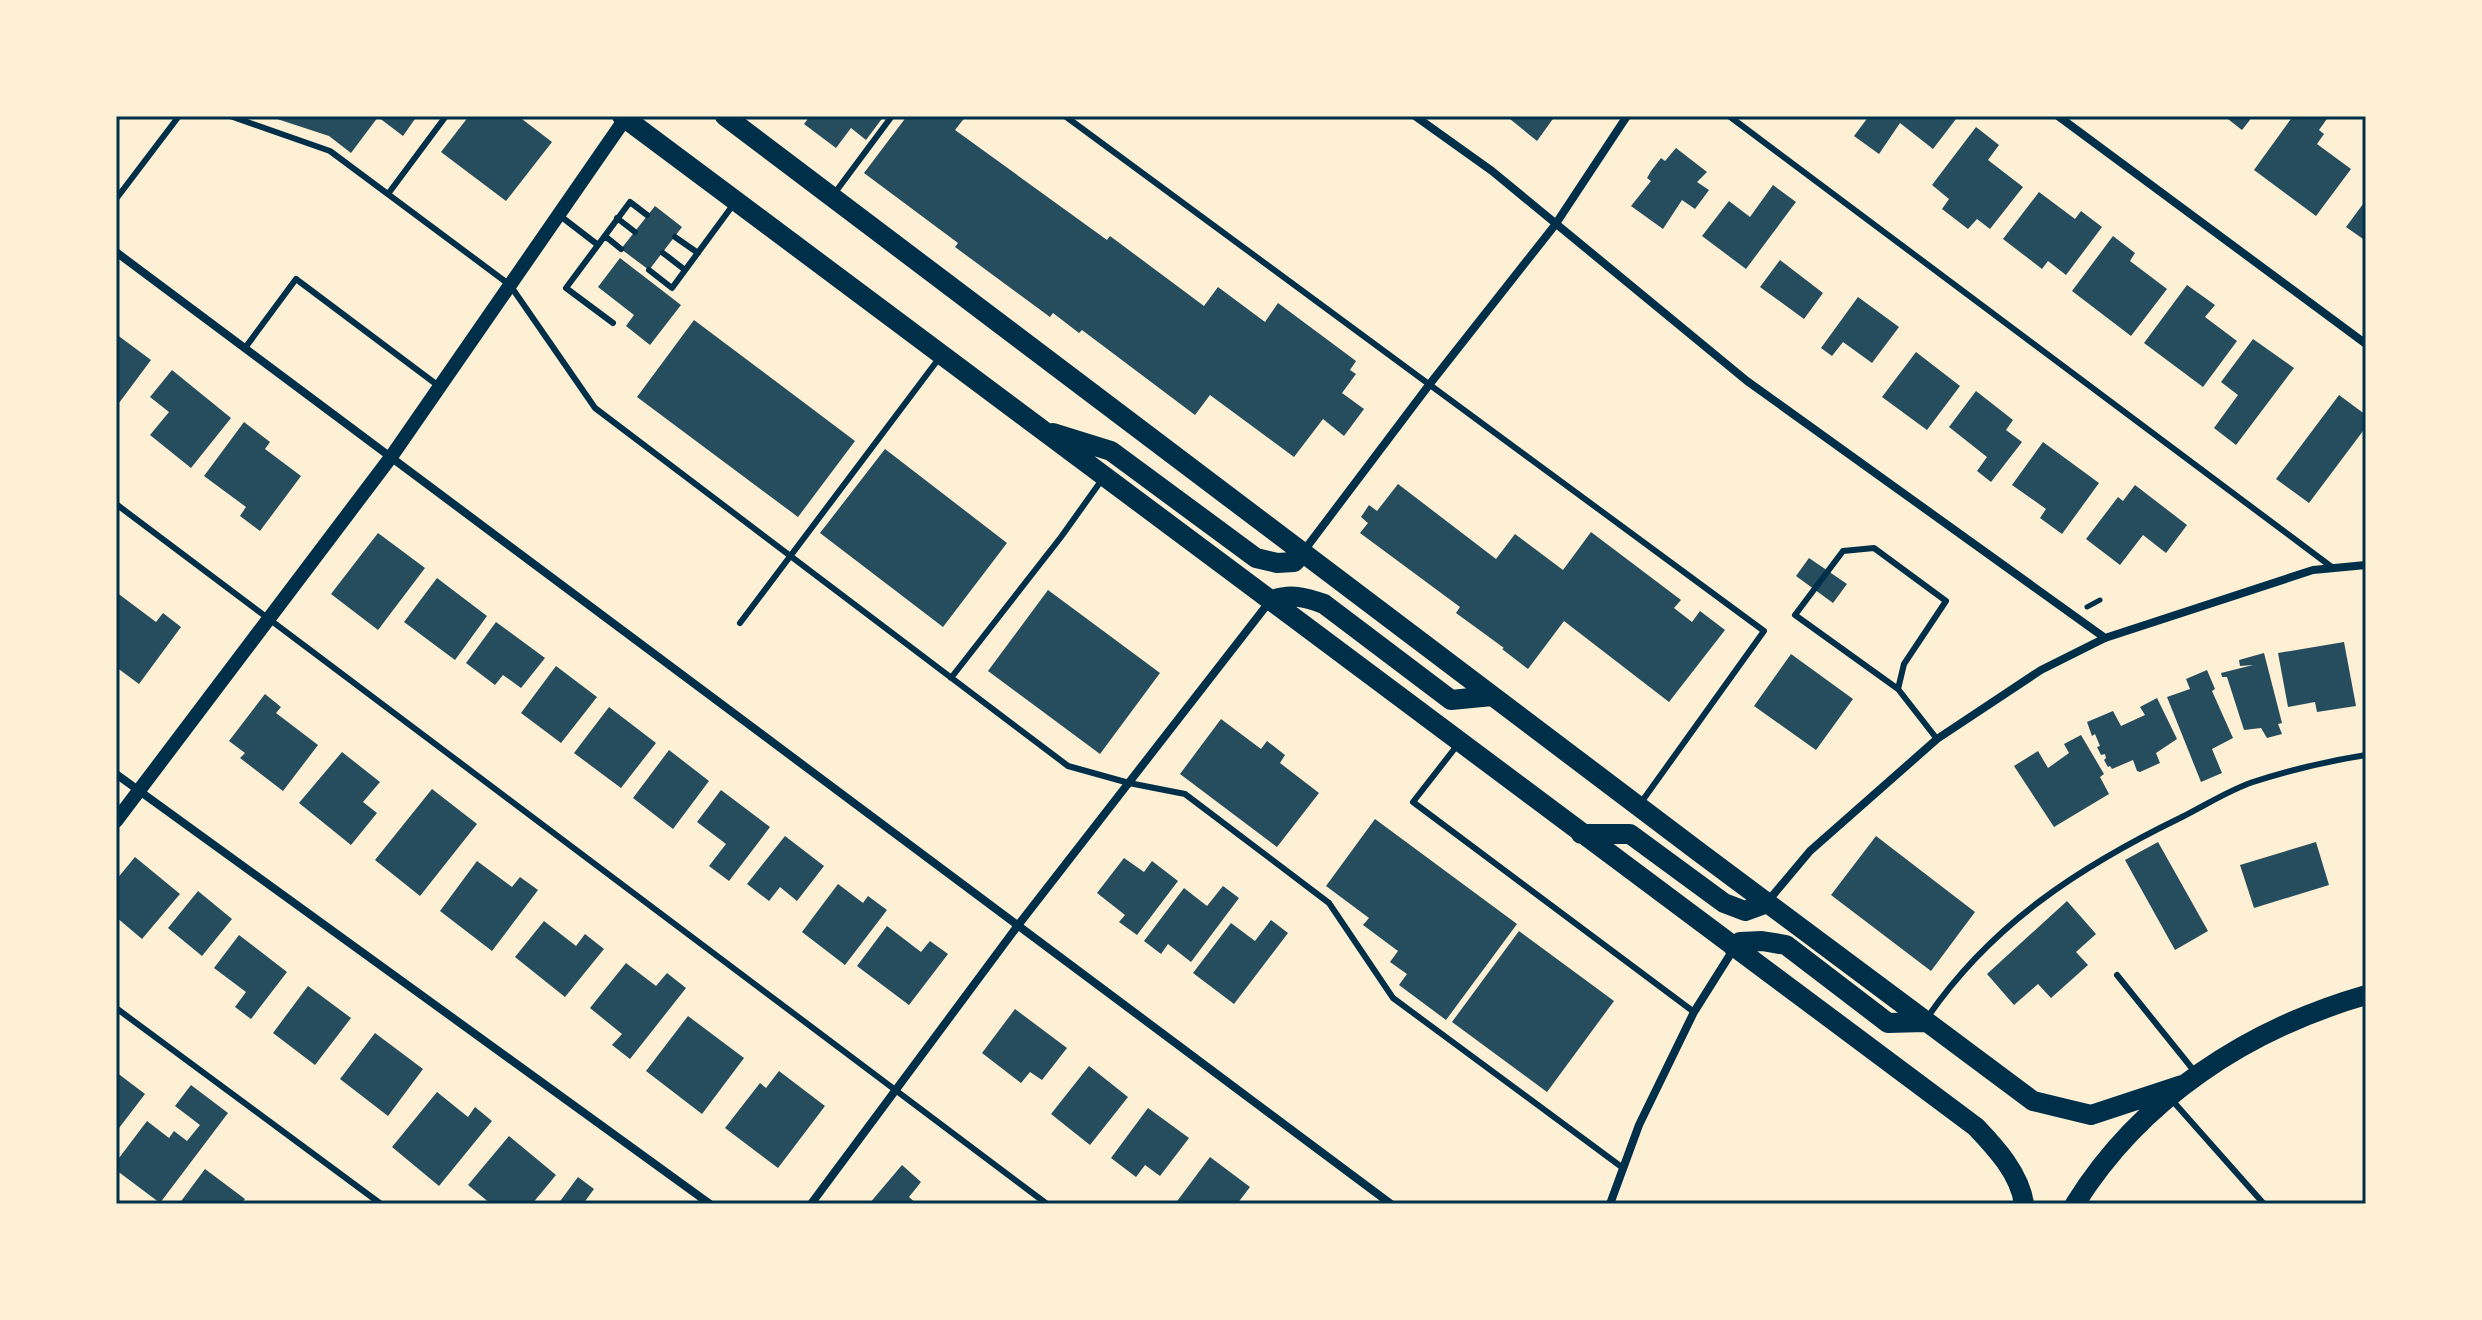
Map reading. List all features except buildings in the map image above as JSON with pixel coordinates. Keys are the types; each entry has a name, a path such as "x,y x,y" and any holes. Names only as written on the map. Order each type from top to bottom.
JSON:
{"highway":[{"path":"725,116 1638,807 2033,1101 2091,1115 2182,1085"},
{"path":"627,117 1038,428 1976,1127 1998,1149 2023,1192 2024,1204"},
{"path":"1038,428 1111,451 1256,558 1277,563 1294,562 1302,553"},
{"path":"1270,601 1294,596 1324,604 1451,700 1492,696"},
{"path":"1581,834 1630,834 1724,903 1745,911 1767,903"},
{"path":"1734,948 1740,942 1762,941 1786,945 1888,1023 1924,1022"},
{"path":"2075,1204 2121,1141 2182,1085 2248,1041 2319,1008 2366,995"}],"street":[{"path":"1415,116 1492,171 1747,381 2105,638"},
{"path":"1302,553 1555,225 1627,116"},
{"path":"2058,116 2366,344"},
{"path":"116,821 391,457 627,117"},
{"path":"116,252 1391,1204"},
{"path":"1767,903 1810,851 1937,739 2041,670 2105,638 2313,570 2366,565"},
{"path":"811,1204 1019,924 1270,601"},
{"path":"116,774 710,1204"},
{"path":"1610,1204 1639,1125 1694,1012 1734,948"}],"lane":[{"path":"116,199 179,116"},
{"path":"230,116 330,151 510,285 595,408 1068,766 1185,794 1329,903 1393,998 1623,1168"},
{"path":"388,194 446,116"},
{"path":"832,196 892,116"},
{"path":"1065,116 1764,631 1638,807"},
{"path":"1729,116 2333,568"},
{"path":"649,270 672,288 736,201"},
{"path":"613,323 566,288 630,202 647,215"},
{"path":"559,215 598,245"},
{"path":"617,218 635,232"},
{"path":"605,236 621,249"},
{"path":"675,237 698,253"},
{"path":"663,253 685,270"},
{"path":"245,348 296,279 440,387"},
{"path":"740,623 941,355"},
{"path":"951,678 1104,477"},
{"path":"116,504 1047,1204"},
{"path":"1898,689 1904,664 1946,601 1874,548 1843,551 1795,615 1898,689 1937,739"},
{"path":"1459,742 1413,802 1694,1012"},
{"path":"1924,1022 1947,989 1992,939 2071,877 2133,840 2251,782 2329,761 2366,755"},
{"path":"2117,975 2182,1085 2264,1204"},
{"path":"116,1008 381,1204"}]}
